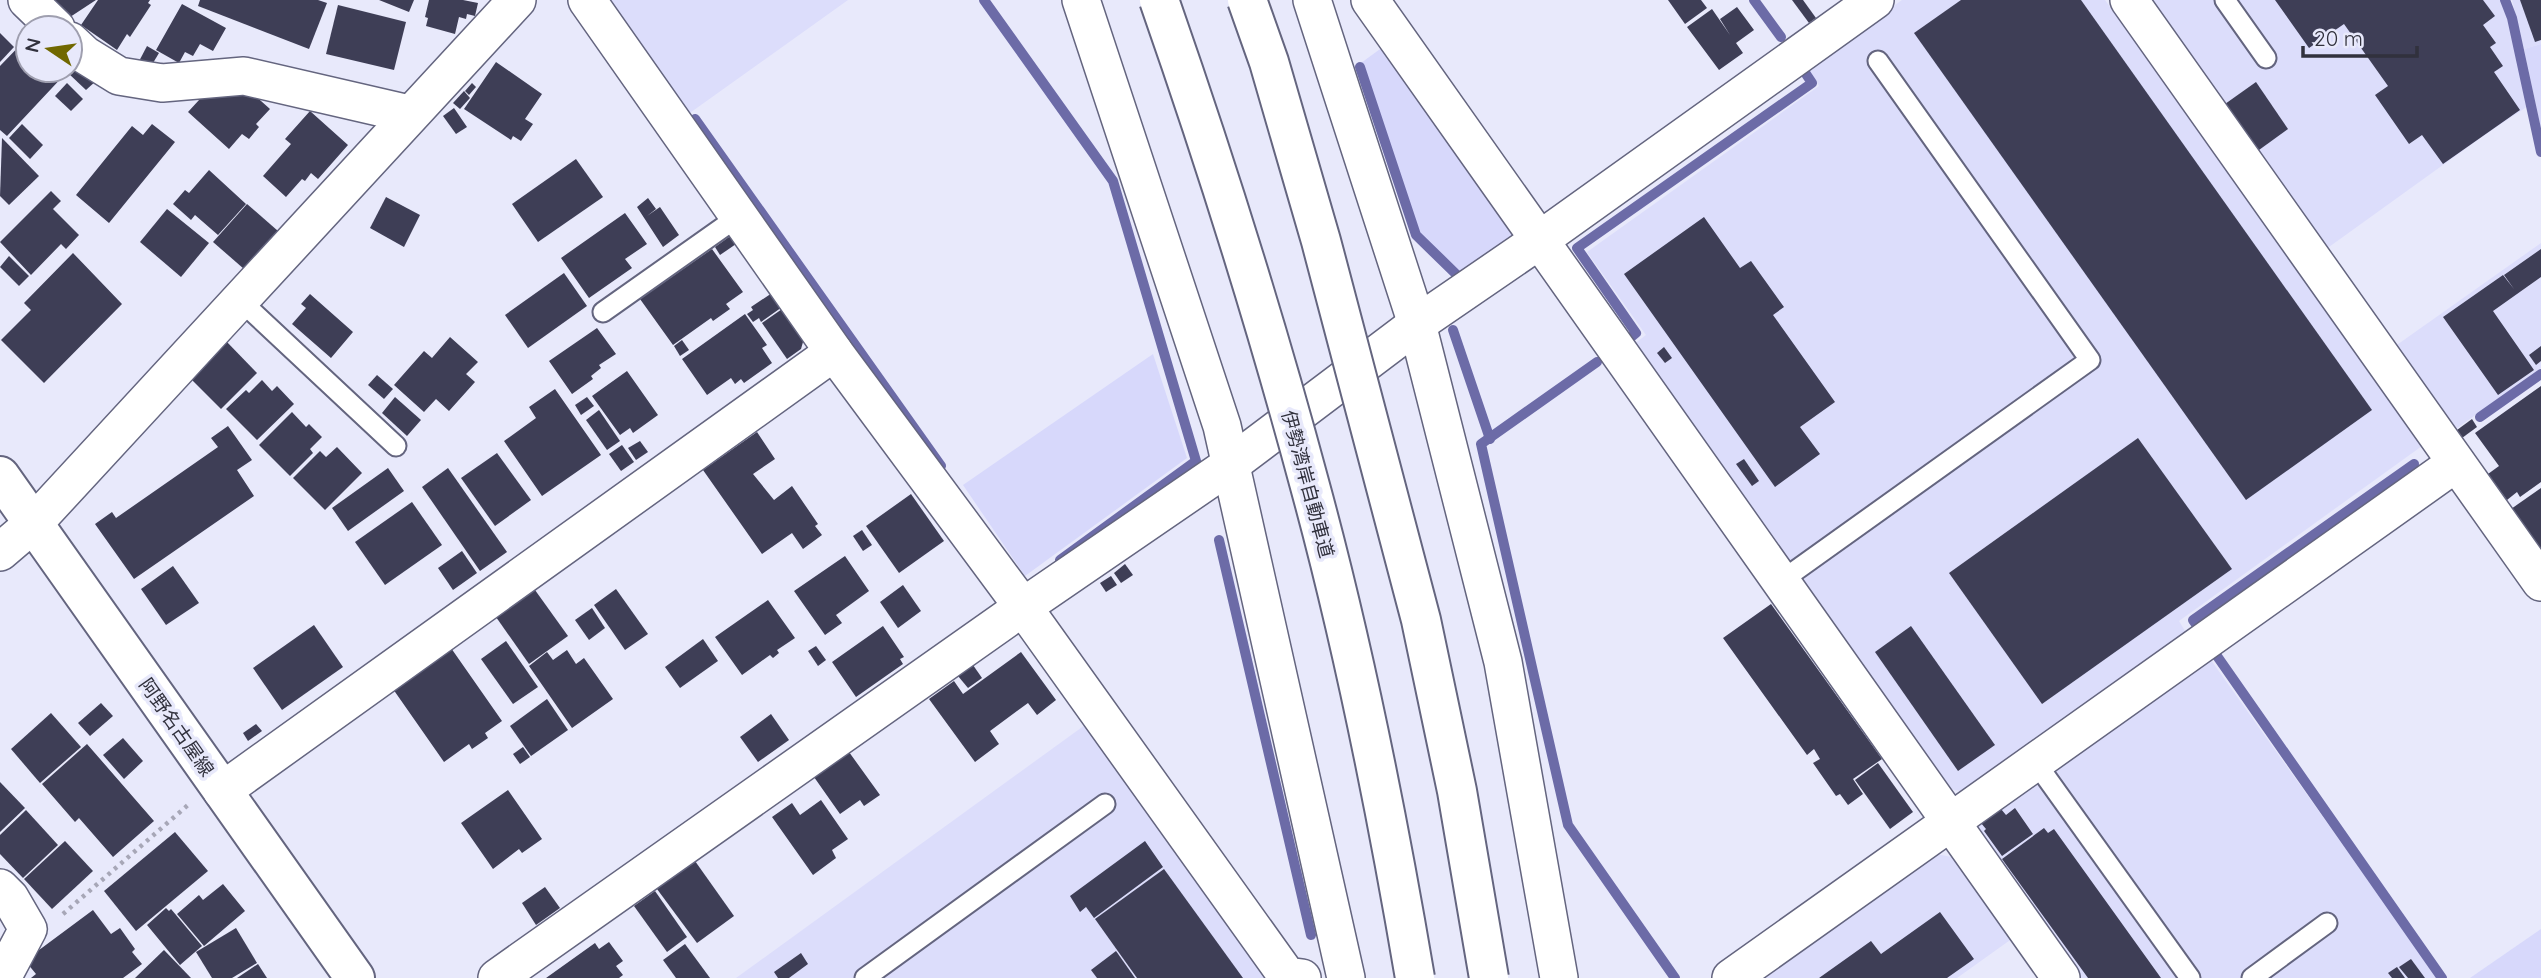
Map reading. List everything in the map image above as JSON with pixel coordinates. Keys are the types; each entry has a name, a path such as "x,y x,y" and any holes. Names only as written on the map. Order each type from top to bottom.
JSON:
{"main road":[{"name":"伊勢湾岸自動車道","path":"1160,0 1235,228 1311,488 1353,665 1400,890 1415,978"},
{"path":"1247,0 1269,62 1321,241 1421,620 1457,791 1489,978"},
{"name":"阿野名古屋線","path":"0,475 34,523 206,797 355,978"}],"street":[{"path":"27,0 42,14"},
{"path":"587,0 834,352 1023,607 1287,976 1302,978"},
{"path":"1081,0 1222,426 1346,978"},
{"path":"1312,0 1417,324 1503,662 1559,978"},
{"path":"1370,0 2061,978"},
{"path":"506,976 1023,607 1230,465 1417,324 1541,239 1875,0"},
{"path":"2129,0 2541,582"},
{"path":"0,552 34,523 241,301 506,4"},
{"path":"84,54 120,76 162,83 244,76 410,114"},
{"path":"206,797 834,352"},
{"path":"1731,978 2456,463"},
{"path":"0,888 10,898 28,929 3,978"}],"lane":[{"path":"2225,0 2266,58"},
{"path":"1781,581 2090,359 1878,61"},
{"path":"603,313 738,216"},
{"path":"241,301 396,446"},
{"path":"2036,763 2190,978"},
{"path":"876,975 1105,804"},
{"path":"2252,978 2328,923"}],"path":[{"path":"28,929 48,927 206,797"}],"shaded area":[{"path":"606,0 848,0 687,115"},
{"path":"1902,0 2105,0 2422,446 2179,621 2188,636 1970,793 1950,789 1634,344 1646,335 1587,252 1819,86 1808,68"},
{"path":"2145,0 2501,0 2510,19 2528,106 2322,252"},
{"path":"2512,0 2541,0 2541,44 2524,49"},
{"path":"1387,44 1515,223 1512,242 1463,275 1419,232 1361,63"},
{"path":"2541,44 2541,129 2524,49"},
{"path":"2541,243 2541,368 2453,431 2394,347"},
{"path":"1153,354 1187,458 1025,576 963,485"},
{"path":"2208,656 2436,978 2077,978 1977,838 1980,821"},
{"path":"1085,725 1266,978 736,978"},
{"path":"1937,854 1956,858 2013,938 1957,978 1765,978"},
{"path":"2541,929 2541,978 2470,978"}],"building":[{"path":"49,0 96,0 75,14 62,14"},
{"path":"98,0 150,0 148,3 151,5 130,37 127,34 117,50 84,27 84,21"},
{"path":"200,0 318,0 327,3 309,49 198,6"},
{"path":"379,0 414,0 409,12"},
{"path":"429,0 478,3 475,16 467,14 466,19 459,17 455,34 426,26"},
{"path":"1668,0 1701,0 1707,8 1685,24"},
{"path":"1792,0 1803,0 1816,18 1809,23"},
{"path":"1961,0 2081,0 2372,410 2246,500 1914,33"},
{"path":"2275,0 2483,0 2495,16 2483,25 2496,43 2490,47 2503,66 2494,72 2520,110 2443,164 2422,135 2409,144 2375,95 2388,86 2344,24 2309,48"},
{"path":"2520,0 2541,0 2541,40 2535,42"},
{"path":"182,4 226,28 213,51 200,44 193,56 185,52 179,63 156,50"},
{"path":"338,5 406,22 394,70 326,54"},
{"path":"1737,7 1754,30 1736,43 1743,53 1719,70 1687,27 1712,9 1730,35 1720,19"},
{"path":"0,33 14,47 0,62"},
{"path":"147,46 159,53 147,73 136,67"},
{"path":"14,52 14,84 56,84 7,136 0,130 0,66"},
{"path":"496,62 542,94 525,119 533,124 521,141 513,136 511,140 464,109"},
{"path":"84,68 97,80 86,90 80,84 84,84"},
{"path":"2256,82 2288,129 2259,150 2225,104"},
{"path":"472,83 476,87 469,95 465,91"},
{"path":"68,84 83,99 71,111 55,96"},
{"path":"243,85 270,109 256,124 259,127 249,139 242,134 229,149 188,112 210,88 220,97 227,89 234,96"},
{"path":"464,91 470,98 460,109 453,103"},
{"path":"454,108 467,127 456,134 443,116"},
{"path":"310,111 348,145 318,179 311,173 286,197 263,176 291,144 285,139"},
{"path":"22,124 43,145 30,159 9,138"},
{"path":"152,124 175,142 109,223 76,195 132,126 143,135"},
{"path":"2,138 39,176 9,205 0,196"},
{"path":"576,159 603,197 538,242 512,204"},
{"path":"209,170 246,204 218,235 195,215 191,220 173,204 185,190 189,193"},
{"path":"51,191 61,201 53,209 79,235 66,249 61,244 31,275 0,242"},
{"path":"386,197 420,215 404,247 370,228"},
{"path":"648,198 656,209 647,216 660,207 679,235 663,247 637,207"},
{"path":"247,204 278,231 244,269 213,242"},
{"path":"167,209 209,243 181,277 140,242"},
{"path":"625,213 647,244 625,259 632,268 589,298 561,258"},
{"path":"1704,217 1740,268 1751,261 1784,307 1773,315 1835,402 1800,427 1820,454 1775,487 1624,274"},
{"path":"733,234 739,242 720,255 715,247"},
{"path":"712,249 743,292 726,304 730,309 713,321 711,318 673,345 640,299"},
{"path":"2541,249 2541,277 2493,311 2534,370 2498,395 2443,317 2503,275 2514,289 2504,275"},
{"path":"73,253 122,304 44,383 1,340 31,310 24,303"},
{"path":"9,256 29,276 19,286 0,267"},
{"path":"564,273 587,306 528,348 505,315"},
{"path":"775,291 785,305 761,322 759,318 753,322 747,314 753,310 751,307"},
{"path":"310,294 353,332 331,358 292,324 306,308 301,304"},
{"path":"785,307 805,335 801,349 787,359 762,323"},
{"path":"745,314 767,345 762,348 772,363 744,383 741,379 735,384 731,378 707,395 682,359"},
{"path":"597,328 616,354 599,365 601,368 591,376 593,379 572,394 549,361"},
{"path":"450,337 478,362 466,374 475,382 449,411 436,399 424,412 394,385 424,351 432,358"},
{"path":"225,340 257,373 221,409 188,376"},
{"path":"682,340 689,350 680,356 674,346"},
{"path":"2541,346 2541,361 2536,365 2529,355"},
{"path":"1664,347 1672,358 1665,363 1657,353"},
{"path":"627,371 658,415 633,433 630,428 620,435 592,396"},
{"path":"377,375 393,389 384,399 368,385"},
{"path":"262,380 272,391 277,386 294,404 257,440 226,409 246,390 249,393"},
{"path":"2541,386 2541,482 2520,497 2517,492 2507,500 2488,474 2499,466 2475,433"},
{"path":"555,389 601,455 542,496 504,441 536,418 529,407"},
{"path":"395,397 421,420 407,436 382,413"},
{"path":"587,397 594,406 581,415 575,405"},
{"path":"599,410 620,441 607,450 586,420"},
{"path":"292,412 306,427 309,424 322,437 310,449 313,453 290,476 259,445"},
{"path":"2472,419 2477,427 2462,438 2457,430"},
{"path":"228,426 252,460 237,470 254,496 134,579 95,524 112,512 116,518 218,447 211,438"},
{"path":"757,432 775,459 753,474 774,500 792,486 818,524 815,526 822,535 803,549 792,533 762,554 703,470"},
{"path":"2138,438 2232,569 2042,704 1949,573"},
{"path":"640,441 648,452 636,460 628,448"},
{"path":"622,445 634,462 621,471 609,454"},
{"path":"337,447 362,473 325,510 293,478 320,451 326,457"},
{"path":"497,453 531,500 495,526 461,478"},
{"path":"1744,459 1759,481 1752,486 1736,464"},
{"path":"388,468 404,491 348,531 332,508"},
{"path":"448,468 507,552 480,571 422,487"},
{"path":"2541,488 2541,550 2511,509"},
{"path":"911,494 944,541 899,573 866,526"},
{"path":"412,502 442,545 385,585 355,542"},
{"path":"862,530 872,545 863,551 853,536"},
{"path":"462,551 477,573 453,590 438,568"},
{"path":"845,556 869,591 836,615 842,623 825,635 794,591"},
{"path":"1125,564 1133,575 1121,583 1114,573"},
{"path":"173,566 199,603 166,625 141,589"},
{"path":"1111,576 1117,585 1106,592 1100,583"},
{"path":"903,585 921,611 898,628 880,602"},
{"path":"616,589 648,634 625,650 594,605"},
{"path":"535,590 568,636 529,664 496,617"},
{"path":"768,600 795,638 777,650 779,653 773,658 770,655 742,675 715,637"},
{"path":"1771,604 1882,759 1853,779 1863,794 1848,805 1840,794 1836,796 1813,763 1820,759 1814,749 1807,755 1723,638"},
{"path":"592,608 605,628 589,640 575,620"},
{"path":"314,625 343,667 282,710 253,668"},
{"path":"883,626 904,657 900,659 903,664 856,697 832,662"},
{"path":"1911,626 1995,745 1958,771 1875,652"},
{"path":"703,639 718,661 680,688 665,667"},
{"path":"506,641 538,687 513,704 481,659"},
{"path":"816,646 826,660 818,666 808,651"},
{"path":"451,648 502,721 485,733 488,738 472,749 469,744 444,762 393,689"},
{"path":"567,650 576,664 584,658 613,699 572,728 529,666 547,652 553,660"},
{"path":"1021,652 1056,700 1037,715 1028,703 990,731 999,744 975,762 929,699 954,681 963,694"},
{"path":"973,665 982,678 968,688 958,676"},
{"path":"547,699 568,730 531,756 510,726"},
{"path":"101,703 113,716 90,736 78,723"},
{"path":"51,713 81,747 40,783 11,749"},
{"path":"771,714 789,740 758,762 740,737"},
{"path":"256,724 262,731 248,741 243,733"},
{"path":"123,738 143,761 124,779 103,755"},
{"path":"87,744 154,821 113,857 79,818 75,822 42,784"},
{"path":"523,747 530,757 520,764 513,754"},
{"path":"849,752 880,795 864,806 860,800 840,814 814,777"},
{"path":"1878,763 1913,812 1890,829 1855,780"},
{"path":"0,782 25,808 0,832"},
{"path":"508,790 542,839 522,853 519,849 493,869 461,823"},
{"path":"821,800 848,839 832,850 836,858 813,875 772,817 792,803 800,815"},
{"path":"2015,808 2033,834 2002,856 1981,823 2001,809 2006,815"},
{"path":"26,810 58,845 23,878 0,854 0,835"},
{"path":"2044,828 2048,833 2054,829 2161,978 2088,978 2002,859"},
{"path":"175,832 208,871 136,931 104,891"},
{"path":"65,841 93,871 52,909 24,879"},
{"path":"1145,841 1163,867 1094,918 1086,907 1080,912 1070,896"},
{"path":"695,861 734,916 697,943 657,889"},
{"path":"1164,869 1243,978 1137,978 1095,919"},
{"path":"223,884 245,911 204,946 177,914 199,895 203,900"},
{"path":"545,887 560,908 536,925 522,903"},
{"path":"655,891 687,937 667,952 634,906"},
{"path":"166,908 169,911 171,909 202,946 180,965 147,925"},
{"path":"93,910 111,934 120,928 135,949 132,952 142,964 123,978 31,978 36,974 27,963 31,956"},
{"path":"1940,912 1974,959 1947,978 1819,978 1871,941 1881,954"},
{"path":"236,928 257,963 232,978 212,978 196,952"},
{"path":"609,942 623,961 616,966 623,975 619,978 546,978 595,943 599,949"},
{"path":"685,944 710,978 676,978 663,960"},
{"path":"164,950 191,978 135,978"},
{"path":"1116,951 1135,978 1097,978 1091,970"},
{"path":"801,953 808,964 789,978 778,978 774,972"},
{"path":"2411,959 2425,978 2408,978 2399,967"},
{"path":"258,964 267,978 237,978"},
{"path":"2397,967 2405,978 2392,978 2388,973"}],"waterway":[{"path":"984,0 1113,181 1196,461 1060,560"},
{"path":"1754,0 1781,37"},
{"path":"2505,0 2512,18 2541,152"},
{"path":"1360,67 1416,235 1458,276"},
{"path":"1630,338 1636,333 1577,248 1812,83 1802,68"},
{"path":"695,119 941,466"},
{"path":"1453,330 1490,439"},
{"path":"1597,362 1481,444 1568,825 1675,978"},
{"path":"2480,417 2541,374"},
{"path":"2198,627 2193,620 2414,464"},
{"path":"1219,540 1311,935"},
{"path":"2217,656 2442,978"}]}
